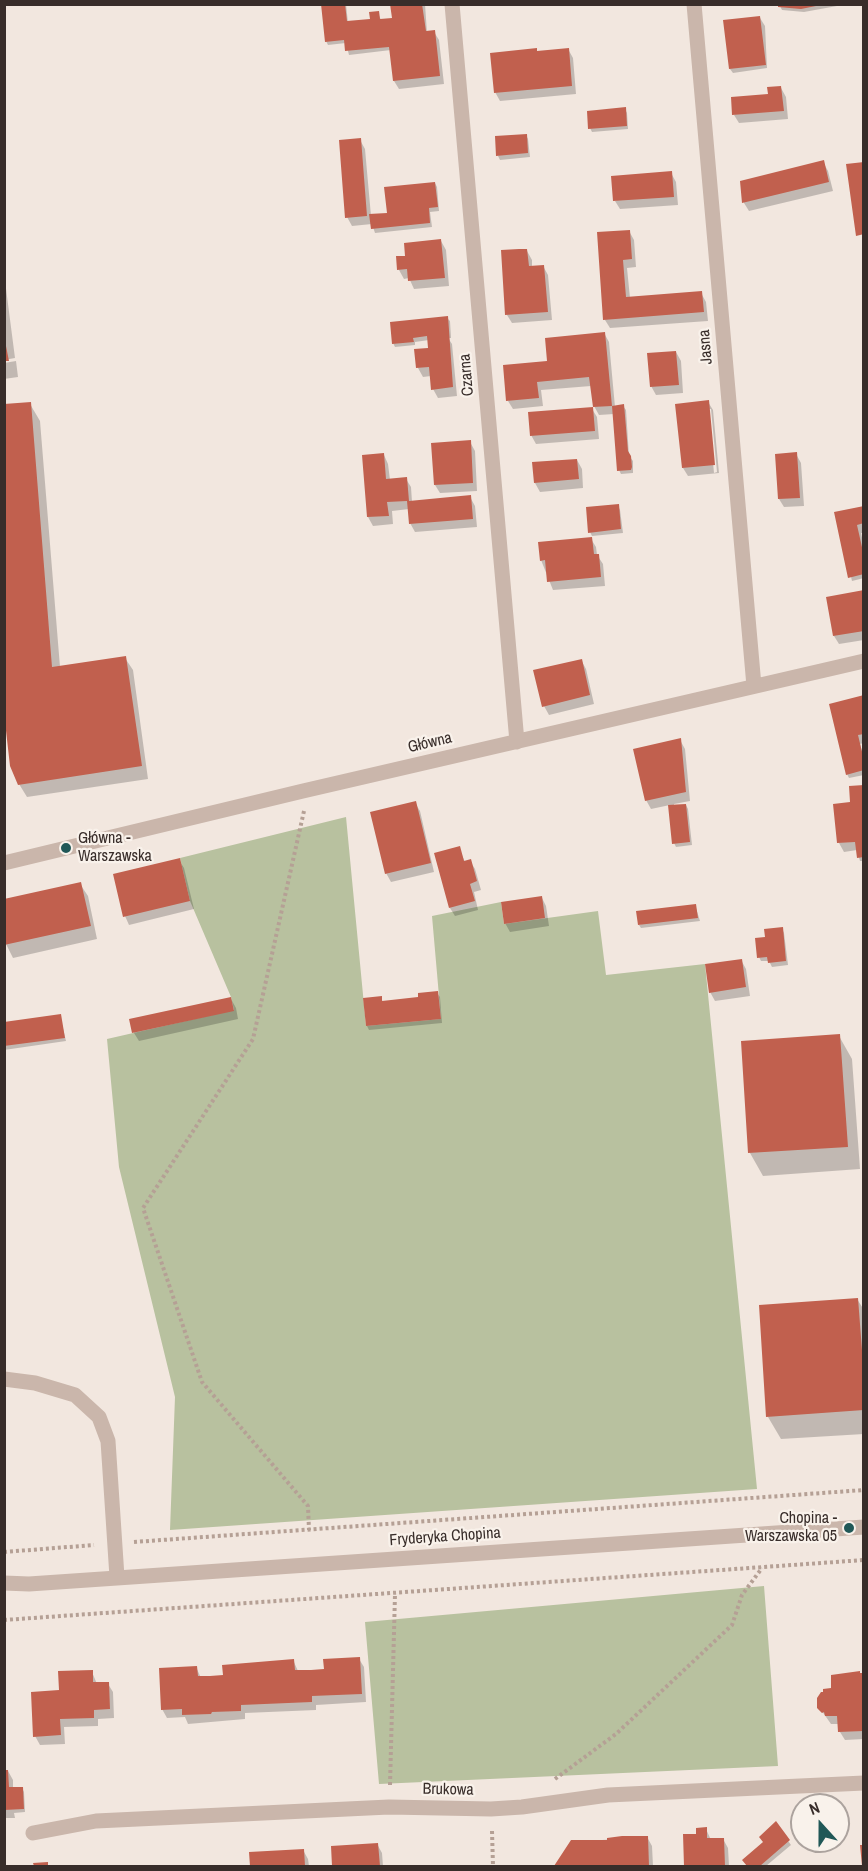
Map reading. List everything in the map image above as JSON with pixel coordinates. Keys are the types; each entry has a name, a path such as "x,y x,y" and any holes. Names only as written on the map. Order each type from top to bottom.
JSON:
{"street":[{"name":"Czarna","path":"452,4 517,742"},
{"name":"Jasna","path":"694,4 754,686"},
{"name":"Główna","path":"4,863 864,661"},
{"path":"4,1379 35,1383 75,1395 99,1417 108,1441 117,1577"},
{"name":"Fryderyka Chopina","path":"4,1588 117,1577 864,1527"},
{"name":"Fryderyka Chopina","path":"4,1583 29,1584"},
{"name":"Brukowa","path":"33,1833 96,1821 389,1807 491,1809 608,1795 864,1783"}],"path":[{"path":"303,791 304,810 253,1039 143,1208 202,1382 308,1506 309,1530"},
{"path":"4,1552 864,1490"},
{"path":"4,1620 864,1560"},
{"path":"522,1807 567,1769 616,1734 732,1625 742,1595 762,1568"},
{"path":"389,1807 396,1594"},
{"path":"491,1809 493,1866"}],"green space":[{"path":"346,817 366,1026 441,1019 432,916 501,902 504,924 598,911 606,975 705,964 757,1489 170,1530 175,1397 119,1167 107,1039 234,1010 231,997 190,901 180,858"},
{"path":"764,1586 778,1766 379,1784 365,1622"}],"building":[{"path":"321,4 345,4 347,21 370,19 369,12 379,11 380,19 392,18 390,4 422,4 426,31 435,30 440,76 393,81 389,47 345,51 344,40 325,42"},
{"path":"778,4 816,4 816,6 801,9 778,7"},
{"path":"760,16 766,65 729,69 723,20"},
{"path":"537,48 537,51 569,48 572,86 494,93 490,53"},
{"path":"781,86 784,111 732,115 731,97 768,94 767,87"},
{"path":"626,107 627,126 588,129 587,111"},
{"path":"527,134 528,153 496,156 495,136"},
{"path":"361,138 367,216 345,218 339,140"},
{"path":"824,160 829,182 742,203 740,181"},
{"path":"864,162 864,234 856,236 846,164"},
{"path":"672,171 674,197 613,201 611,176"},
{"path":"435,182 438,207 429,208 430,223 371,229 369,214 387,213 384,187"},
{"path":"630,230 632,259 623,260 626,297 702,291 704,312 603,320 597,232"},
{"path":"441,239 445,278 408,281 407,269 397,270 396,256 405,256 404,243"},
{"path":"527,249 529,266 544,265 548,312 505,315 501,250"},
{"path":"448,316 453,387 431,390 429,367 416,368 414,349 428,348 427,336 413,338 414,342 392,344 390,322"},
{"path":"605,332 612,406 593,407 589,377 537,382 539,398 506,401 503,365 547,361 545,338"},
{"path":"4,336 9,361 4,361"},
{"path":"676,351 679,385 650,387 647,353"},
{"path":"709,400 715,465 682,468 675,404"},
{"path":"31,402 52,667 126,656 142,766 18,785 10,766 4,713 4,404"},
{"path":"624,404 628,451 632,467 631,470 617,471 612,406"},
{"path":"593,407 595,431 530,436 528,412"},
{"path":"471,440 473,483 434,485 431,443"},
{"path":"797,452 800,498 778,499 775,454"},
{"path":"384,453 386,479 407,477 409,501 471,495 473,519 409,524 407,501 387,502 389,516 367,517 362,455"},
{"path":"577,459 579,479 534,483 532,462"},
{"path":"619,504 621,529 588,533 586,507"},
{"path":"864,506 864,523 857,525 864,556 864,574 848,578 834,512"},
{"path":"592,537 594,554 599,554 601,577 547,582 545,560 540,561 538,542"},
{"path":"864,590 864,631 833,636 826,597"},
{"path":"582,659 590,695 542,707 533,670"},
{"path":"864,695 864,734 858,735 864,770 846,775 829,704"},
{"path":"681,738 686,792 645,801 633,749"},
{"path":"864,785 864,857 857,858 855,842 837,843 833,804 850,802 849,786"},
{"path":"416,801 431,863 385,874 370,812"},
{"path":"686,804 690,842 672,844 668,805"},
{"path":"460,846 464,861 471,859 477,881 470,884 475,901 449,908 434,853"},
{"path":"180,858 190,901 123,917 113,874"},
{"path":"81,882 91,926 4,945 4,899"},
{"path":"542,896 545,918 504,924 501,902"},
{"path":"696,904 698,918 638,925 636,911"},
{"path":"783,927 786,961 768,963 767,957 757,958 755,938 765,937 764,929"},
{"path":"742,959 746,987 709,993 705,964"},
{"path":"438,991 441,1019 366,1026 363,998 382,996 382,1001 418,997 418,993"},
{"path":"231,997 234,1011 132,1033 129,1019"},
{"path":"61,1014 65,1038 4,1046 4,1022"},
{"path":"840,1034 848,1147 748,1153 741,1041"},
{"path":"858,1298 864,1376 864,1410 766,1417 759,1305"},
{"path":"360,1657 362,1694 312,1696 312,1702 241,1705 241,1711 212,1712 211,1714 182,1715 182,1709 161,1710 159,1668 197,1666 198,1676 210,1676 223,1675 222,1665 294,1659 295,1670 311,1670 324,1669 323,1659"},
{"path":"93,1670 93,1682 109,1682 110,1709 94,1710 94,1718 60,1719 61,1735 33,1737 31,1692 59,1690 58,1671"},
{"path":"860,1671 864,1673 864,1731 838,1732 837,1716 825,1716 824,1712 822,1713 817,1708 817,1698 823,1689 831,1688 831,1675"},
{"path":"4,1770 8,1770 9,1787 23,1787 24,1809 4,1810"},
{"path":"776,1821 790,1840 760,1866 747,1866 742,1860 763,1842 759,1837"},
{"path":"707,1827 707,1838 724,1838 725,1866 684,1866 683,1834 696,1834 696,1828"},
{"path":"648,1836 649,1866 554,1866 571,1840 607,1840 607,1838"},
{"path":"378,1843 380,1866 332,1866 331,1846"},
{"path":"860,1845 864,1845 864,1866 862,1866"},
{"path":"304,1849 305,1866 250,1866 249,1852"},
{"path":"48,1862 48,1866 34,1866 33,1863"}],"place":[{"name":"Główna - Warszawska","path":"66,848"},
{"name":"Chopina - Warszawska 05","path":"849,1528"}]}
